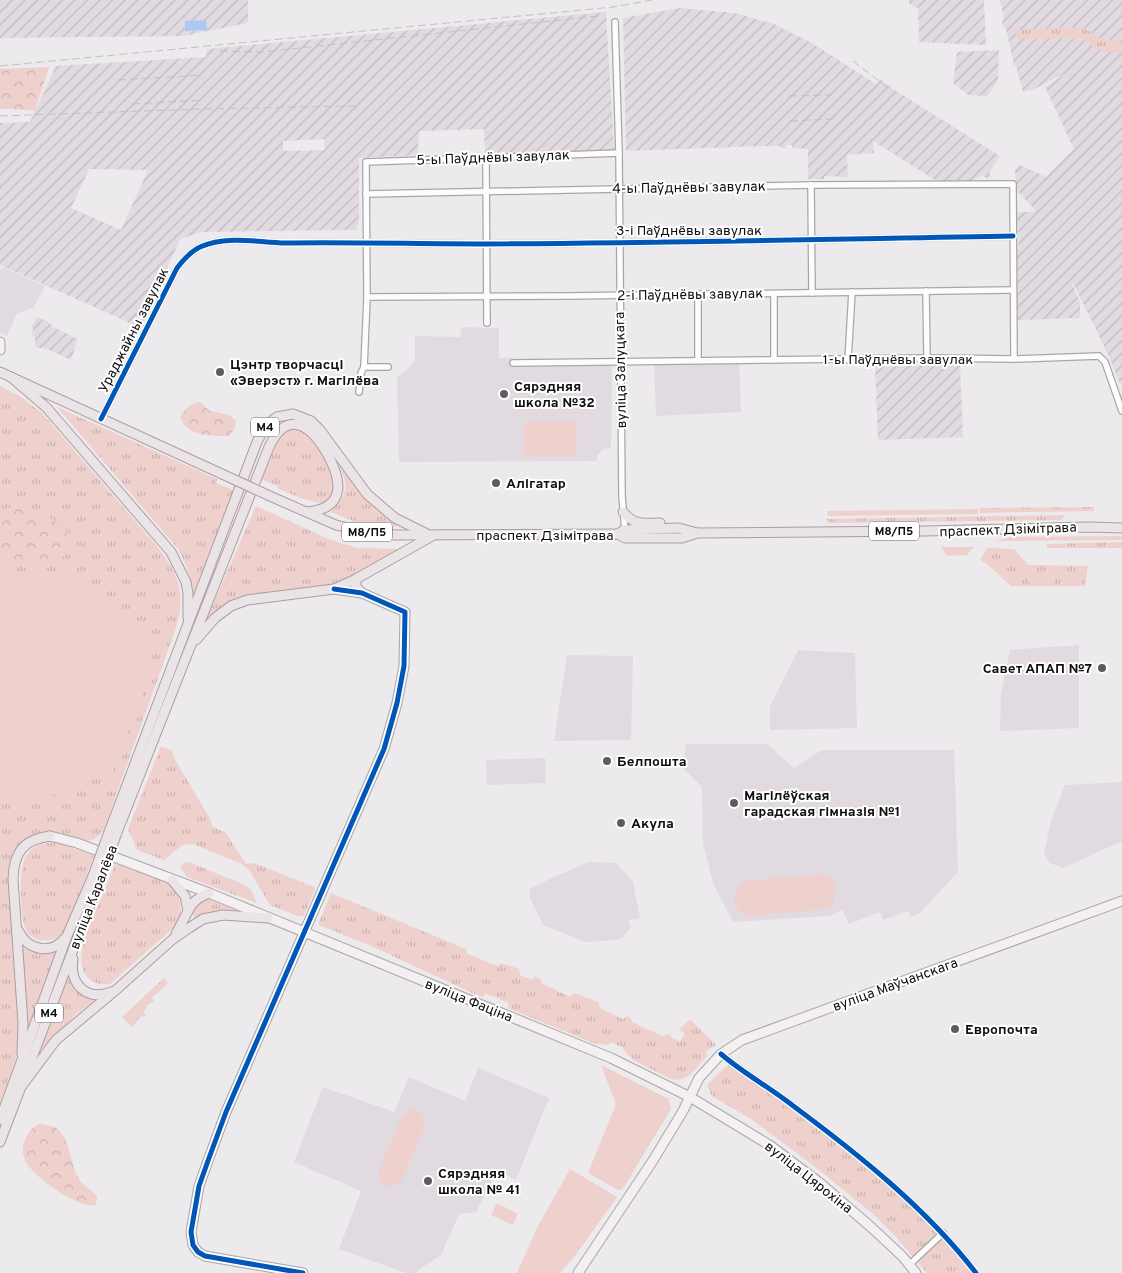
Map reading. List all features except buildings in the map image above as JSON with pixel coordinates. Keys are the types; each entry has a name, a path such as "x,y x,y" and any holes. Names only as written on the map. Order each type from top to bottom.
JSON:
{"main road":[{"path":"0,342 0,350"},
{"name":"праспект Дзімітрава","path":"0,372 305,512 336,524 368,532 432,536 623,534 682,538 697,533 1122,527"},
{"path":"11,377 46,407 171,552 186,582 188,593 188,618 185,634"},
{"name":"М4","path":"185,634 257,442 266,425 277,417 293,414 311,421 320,430 367,494 395,518 432,536"},
{"name":"М4","path":"188,652 274,438 278,431 289,425 302,426 318,438 333,464 339,484 337,495 327,507 317,511 305,512"},
{"path":"623,512 634,522 672,524 697,533"},
{"path":"227,520 239,524"},
{"path":"623,534 679,528"},
{"path":"188,652 203,629 231,606 247,600 334,589 356,579 432,536"},
{"path":"356,579 356,587 362,593"},
{"path":"303,1273 205,1256 198,1252 193,1245 192,1232 199,1186 226,1112 384,749 397,703 404,666 405,612 362,593 334,589"},
{"name":"вуліца Каралёва","path":"0,1142 77,939 96,877 185,634"},
{"name":"вуліца Каралёва","path":"113,833 164,718 188,652"},
{"name":"вуліца Фаціна","path":"16,926 13,879 16,857 20,850 31,841 50,836 77,843 208,893 612,1058 690,1097"},
{"name":"вуліца Каралёва","path":"0,1120 67,936 96,877"},
{"path":"172,880 185,896 188,910"},
{"path":"173,939 190,906 208,893"},
{"name":"вуліца Маўчанскага","path":"690,1097 698,1078 721,1054 742,1040 1122,901"},
{"path":"21,1087 56,1040 173,939 203,919 223,915 268,918"},
{"path":"16,926 26,942 44,950 60,944 67,936"},
{"path":"16,926 23,1023 21,1064"},
{"path":"77,939 72,968 73,976 81,988 94,995 102,995 117,989"},
{"path":"578,1273 652,1162 690,1097"},
{"name":"вуліца Цярохіна","path":"690,1097 708,1106 791,1161 820,1183 872,1228 916,1273"}],"street":[{"name":"вуліца Залуцкага","path":"615,22 619,153 623,534"},
{"name":"5-ы Паўднёвы завулак","path":"366,194 366,162 619,153"},
{"path":"486,157 487,323"},
{"path":"811,184 812,293"},
{"name":"4-ы Паўднёвы завулак","path":"366,194 811,184 1013,184 1013,236"},
{"path":"359,392 361,374 364,367 367,297 366,194"},
{"path":"1013,236 1014,359"},
{"name":"3-і Паўднёвы завулак","path":"366,243 487,244 1013,236"},
{"name":"Ураджайны завулак","path":"102,419 177,268 192,252 203,245 231,241 366,243"},
{"name":"2-і Паўднёвы завулак","path":"367,297 1012,290"},
{"path":"926,291 927,358"},
{"path":"848,360 852,292"},
{"path":"698,294 698,360"},
{"path":"774,294 774,360"},
{"name":"1-ы Паўднёвы завулак","path":"513,363 927,358 1014,359 1099,356 1105,362 1122,411"},
{"path":"364,367 388,367"},
{"path":"721,1054 843,1143 943,1233 976,1273"},
{"path":"909,1265 943,1233"}],"shaded area":[{"path":"0,0 248,0 248,23 183,36 0,38"},
{"path":"909,0 984,0 986,45 919,42 918,8 909,4"},
{"path":"1000,0 1122,0 1122,383 1120,384 1108,354 1073,283 1080,302 1080,318 1017,320 1015,250 1019,250 1016,213 1036,211 1017,191 1015,170 1020,165 1046,177 1074,149 1045,87 1066,73 1032,90 1023,92 1016,66 1014,65 1006,29 1003,26 1002,21 1004,18"},
{"path":"680,8 735,13 774,24 812,43 876,84 880,79 1000,156 989,173 991,175 988,179 982,175 969,183 960,180 940,183 873,141 874,153 847,155 848,177 824,176 824,179 808,179 808,149 792,148 792,145 786,145 786,148 765,146 626,151 623,18"},
{"path":"606,12 614,150 485,153 484,129 419,131 418,155 359,158 359,224 357,224 357,230 202,232 180,239 141,328 0,265 0,123 30,122 56,66 206,57 207,49","holes":["324,139 325,150 283,151 283,141","89,169 148,170 121,230 71,208"]},
{"path":"999,50 998,80 987,96 968,95 953,83 957,52"},
{"path":"4,268 45,286 34,307 17,314 7,336 0,332 0,270"},
{"path":"37,317 78,339 71,360 47,349 35,347 35,337 32,336 33,328 31,328"},
{"name":"Сярэдняя школа №32","path":"462,327 499,328 499,358 513,358 513,366 612,364 611,448 604,449 597,455 597,461 399,462 397,378 415,362 415,336 460,337"},
{"path":"654,362 739,362 741,412 656,416"},
{"path":"960,364 963,437 878,440 875,367"},
{"path":"1079,645 1079,728 1000,731 1001,694 1010,650"},
{"path":"798,650 855,653 857,728 770,730 770,706"},
{"path":"567,655 633,656 631,740 554,741"},
{"path":"686,744 767,744 794,768 822,750 954,750 958,872 919,914 911,917 908,911 883,920 880,912 849,924 842,910 830,916 733,922 713,883 703,844 702,787 683,768"},
{"path":"545,758 546,783 487,785 486,760"},
{"path":"1122,782 1122,841 1063,868 1050,863 1044,854 1051,821 1065,785"},
{"path":"588,862 616,863 633,882 640,918 629,920 630,928 624,936 617,940 586,942 543,925 530,898 529,892 532,887"},
{"path":"478,1068 549,1098 516,1180 497,1170 476,1212 459,1214 441,1255 416,1273 406,1273 339,1249 361,1191 294,1162 323,1087 394,1112 409,1077 465,1101"}],"green space":[{"path":"1074,27 1088,30 1102,39 1122,42 1122,53 1097,50 1082,38 1019,39 1016,37 1014,30"},
{"path":"49,67 35,111 0,109 0,69"},
{"path":"0,386 21,397 42,413 155,544 175,575 180,595 180,606 175,631 103,831 96,838 87,841 58,835 37,835 22,842 16,849 11,861 19,1036 16,1058 0,1108"},
{"path":"200,402 210,411 229,415 236,421 235,428 229,436 201,434 194,432 184,424 180,417 182,414 191,405"},
{"path":"57,407 217,479 216,483 235,491 194,599 189,573 178,549"},
{"path":"524,422 577,422 577,456 524,455"},
{"path":"291,429 300,429 317,441 336,474 334,496 324,504 300,498 260,479 278,437"},
{"path":"338,460 365,495 398,527 356,522 331,512 342,499 345,488 344,476"},
{"path":"256,506 331,540 357,548 403,549 332,587 261,596 217,612 206,620"},
{"path":"12,507 38,513 63,527 68,534 70,542 66,553 61,558 48,563 0,565 0,512"},
{"path":"1094,507 1094,511 980,513 980,508"},
{"path":"978,509 978,514 828,516 827,511"},
{"path":"1065,515 1062,520 829,523 826,519"},
{"path":"1122,536 1122,540 996,541 1008,537"},
{"path":"1122,542 1122,548 1047,548 1047,544"},
{"path":"941,547 974,547 966,555 947,556"},
{"path":"987,548 1014,549 1028,565 1088,566 1085,586 1054,586 1053,573 1030,573 1029,586 1011,586 980,560"},
{"path":"1029,573 1053,573 1054,586 1029,586"},
{"path":"0,574 73,574 148,628 154,666 113,770 36,802 0,789"},
{"path":"161,746 172,751 174,758 213,827 225,832 246,864 254,863 314,887 315,889 304,916 298,916 270,905 249,870 242,864 193,844 182,845 164,860 137,850 128,829"},
{"path":"56,842 94,856 66,929 62,934 51,940 39,940 29,934 23,921 21,897 22,867 29,852 35,847 44,843"},
{"path":"185,862 247,886 257,903 187,877 180,867"},
{"path":"115,864 170,885 179,897 181,917 180,922 110,984 102,984 89,979 85,974 81,954 87,932"},
{"path":"822,874 830,878 837,890 833,904 825,909 749,916 739,910 734,900 736,890 745,881"},
{"path":"0,883 4,894 5,907 3,925 0,930"},
{"path":"331,893 466,949 466,953 497,966 501,963 519,969 520,975 532,980 535,976 541,980 541,983 570,997 574,993 598,1002 601,1009 623,1019 628,1016 632,1022 662,1036 670,1034 671,1037 680,1042 685,1034 680,1030 690,1019 716,1045 706,1051 707,1056 690,1075 682,1079 673,1080 635,1061 622,1047 610,1042 609,1045 593,1043 508,1008 509,1003 485,993 483,997 470,992 367,944 319,925"},
{"path":"207,898 236,910 220,910 195,918 191,913 194,906"},
{"path":"21,941 55,950 57,955 27,1039"},
{"path":"68,972 74,985 99,998 76,1014 45,1047 40,1049"},
{"path":"164,978 168,983 152,998 154,1001 146,1006 147,1008 143,1011 146,1015 141,1016 132,1027 122,1017"},
{"path":"601,1065 669,1099 671,1109 622,1190 618,1190 588,1173 616,1104"},
{"path":"729,1065 810,1119 862,1160 921,1214 973,1273 927,1273 873,1214 819,1170 751,1119 712,1096 707,1085"},
{"path":"410,1110 421,1114 425,1125 403,1178 393,1187 382,1183 378,1173 400,1120"},
{"path":"39,1124 50,1126 64,1136 80,1180 97,1196 96,1205 88,1205 68,1197 46,1183 29,1167 24,1157 23,1146 30,1131"},
{"path":"570,1169 617,1197 575,1256 560,1273 517,1273 537,1228"},
{"path":"497,1203 518,1214 513,1225 491,1215"}],"water":[{"path":"206,20 207,30 185,31 185,21"}],"railway":[{"path":"0,66 613,7 652,0"},
{"path":"220,51 263,52 598,16"},
{"path":"853,61 892,91"},
{"path":"118,80 202,75"},
{"path":"789,96 832,95"},
{"path":"132,104 204,100"},
{"path":"0,116 360,106"},
{"path":"790,121 833,119"}],"cycle path":[{"path":"101,419 177,268 192,252 202,246 215,242 239,240 286,243 486,244 1013,236"},
{"path":"303,1273 205,1256 198,1252 193,1245 191,1232 199,1186 226,1112 384,749 397,703 404,666 405,612 362,593 334,589"},
{"path":"721,1054 783,1098 890,1183 935,1226 976,1273"}],"place":[{"name":"Цэнтр творчасці «Эверэст» г. Магілёва","path":"220,372"},
{"name":"Сярэдняя школа №32","path":"504,394"},
{"name":"Алігатар","path":"496,483"},
{"name":"Савет АПАП №7","path":"1102,668"},
{"name":"Белпошта","path":"607,761"},
{"name":"Магілёўская гарадская гімназія №1","path":"734,803"},
{"name":"Акула","path":"621,823"},
{"name":"Европочта","path":"955,1029"},
{"name":"Сярэдняя школа № 41","path":"428,1181"}]}
